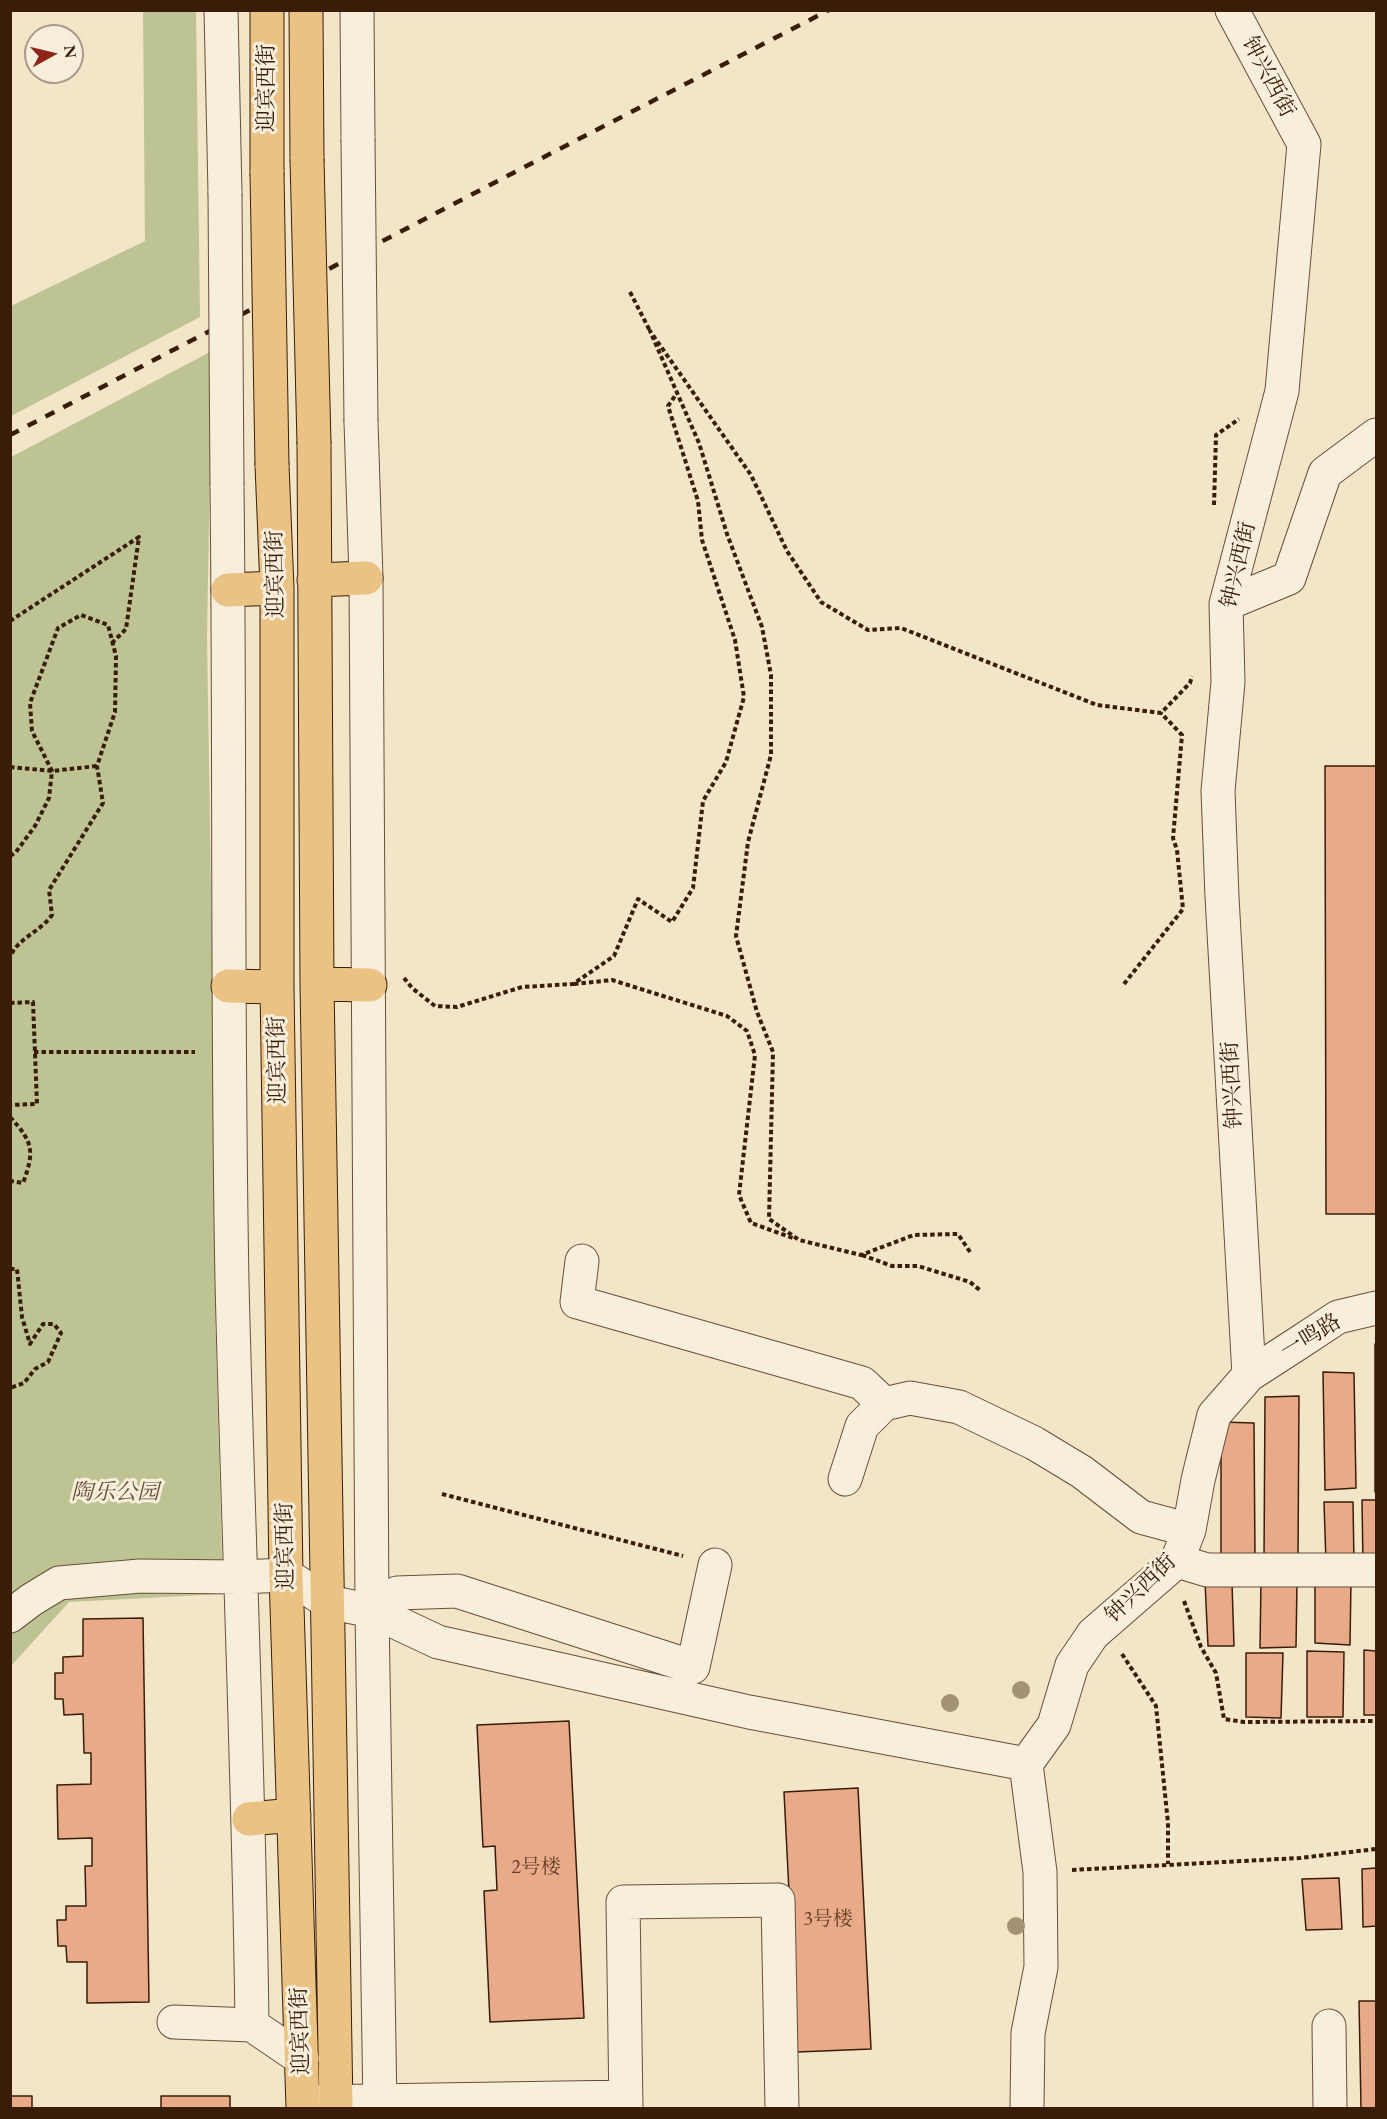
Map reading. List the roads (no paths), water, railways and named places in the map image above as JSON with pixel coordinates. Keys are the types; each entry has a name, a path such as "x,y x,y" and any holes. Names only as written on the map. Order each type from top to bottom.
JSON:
{"main road":[{"name":"迎宾西街","path":"267,10 272,465 277,588 277,987 286,1575 303,2105"},
{"name":"迎宾西街","path":"306,10 314,444 317,984 336,2105"},
{"path":"314,580 366,578"},
{"path":"228,590 277,588"},
{"path":"317,984 370,985"},
{"path":"228,986 277,987"},
{"path":"249,1819 294,1815"}],"street":[{"path":"221,10 228,590 228,1052 240,1577 249,1819 252,2025"},
{"path":"357,10 361,422 366,578 372,1611 380,2104"},
{"name":"钟兴西街","path":"1026,1764 1054,1725 1072,1665 1093,1634 1174,1564 1189,1530 1197,1480 1214,1415 1249,1375 1218,790 1228,682 1226,604 1282,391 1304,144 1232,10"},
{"path":"1226,604 1288,578 1325,473 1377,435"},
{"path":"582,1261 577,1302 862,1383 884,1404"},
{"name":"一鸣路","path":"1249,1375 1338,1317 1377,1308"},
{"path":"845,1479 862,1426 884,1404 910,1398 959,1407 1034,1443 1082,1472 1141,1517 1189,1530"},
{"path":"372,1611 397,1593 457,1591 693,1667 715,1564"},
{"path":"1174,1564 1207,1570 1377,1570"},
{"path":"10,1616 59,1583 140,1576 286,1575 328,1602 372,1611 438,1642 749,1712 1026,1764 1040,1872 1041,1967 1028,2033 1027,2109"},
{"path":"303,2105 626,2103 623,1902 778,1900 782,2109"},
{"path":"174,2022 252,2025 302,2059"},
{"path":"1329,2026 1330,2109"}],"railway":[{"path":"10,435 829,10"}],"park label":[{"name":"陶乐公园","path":"115,1493"}]}
